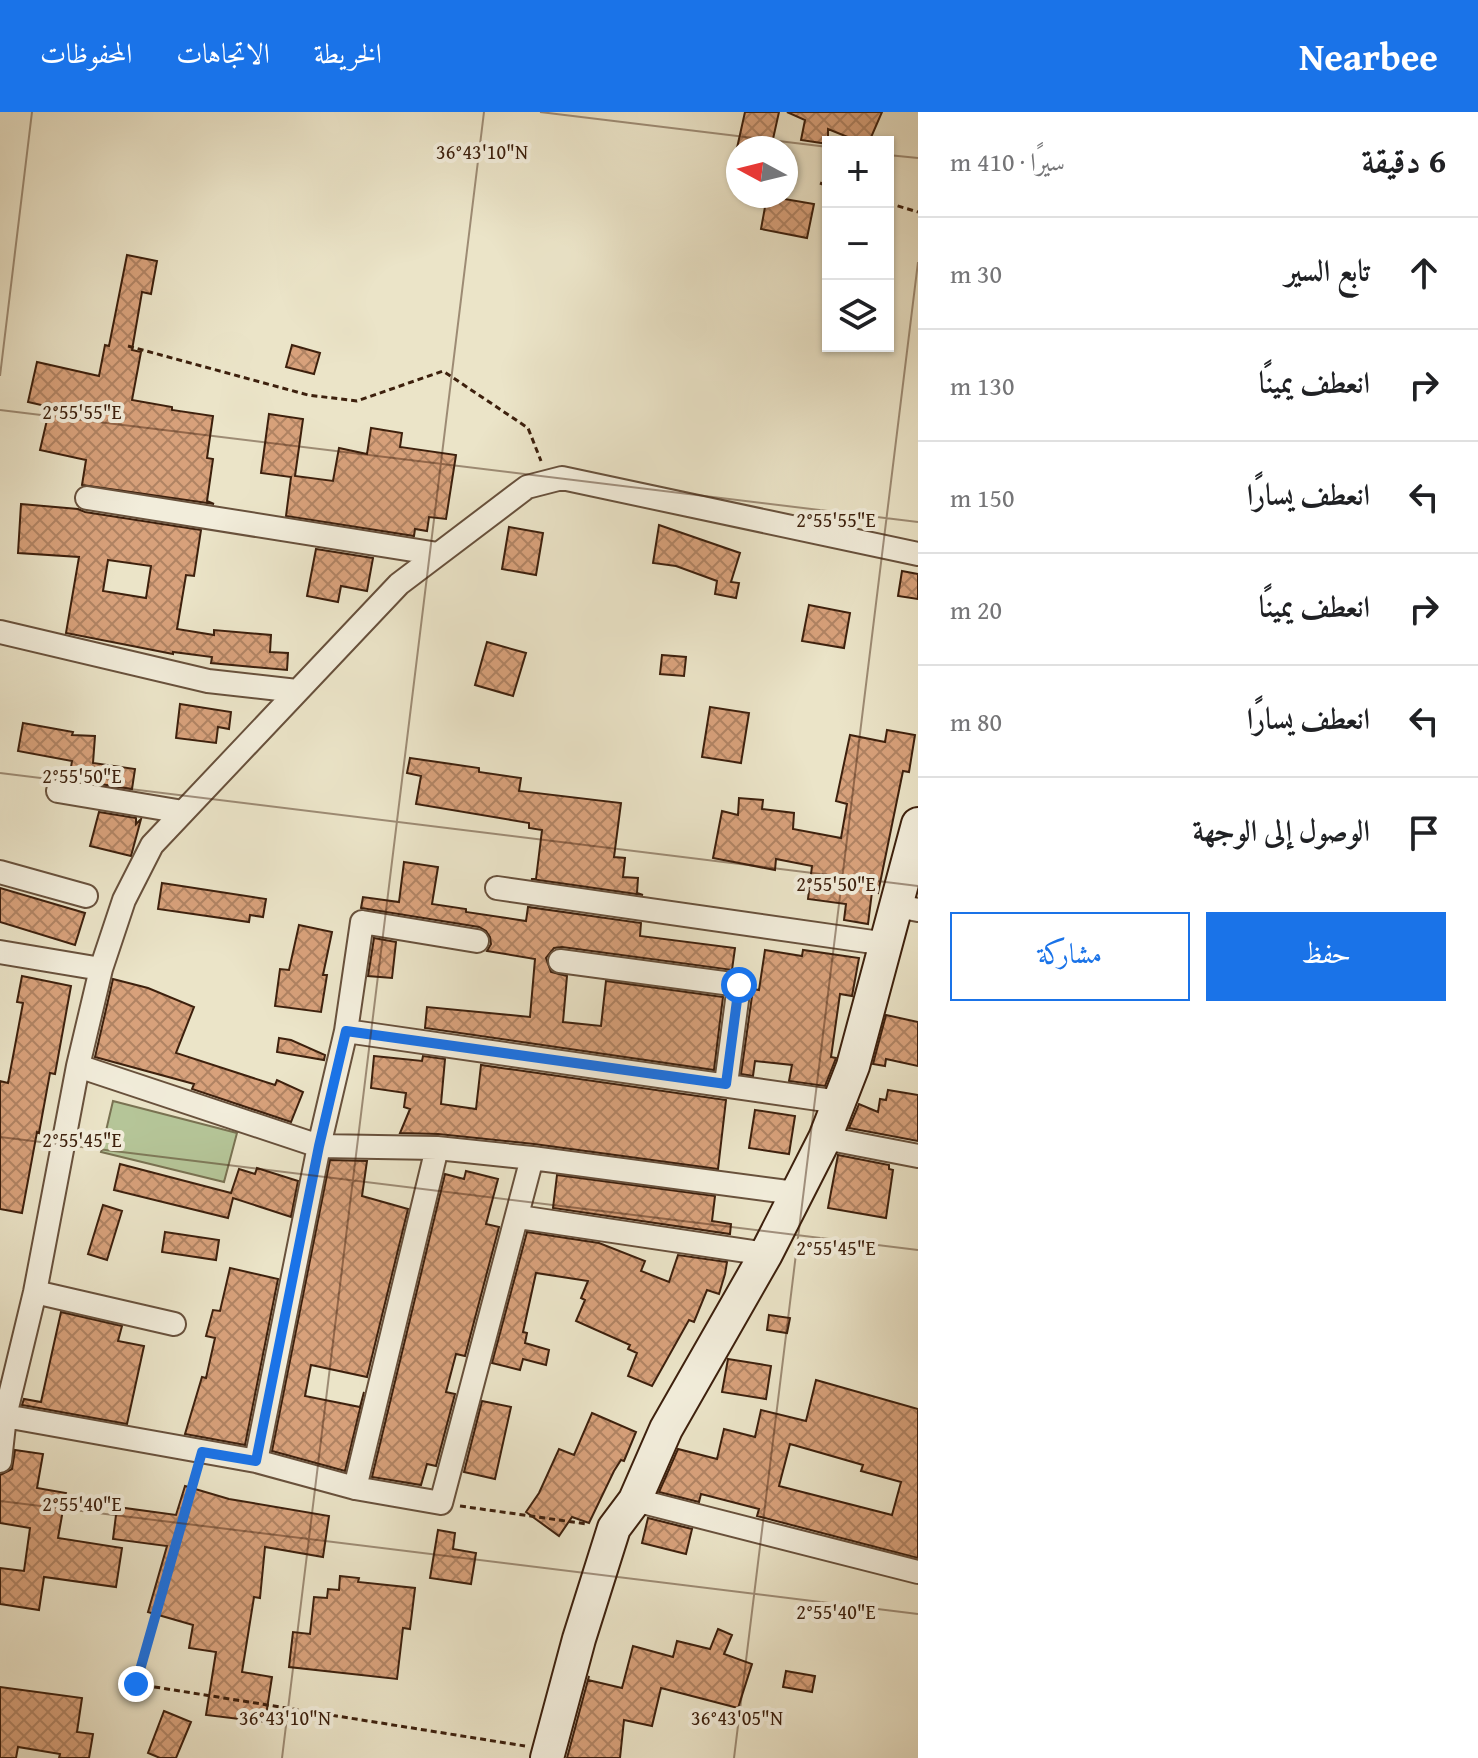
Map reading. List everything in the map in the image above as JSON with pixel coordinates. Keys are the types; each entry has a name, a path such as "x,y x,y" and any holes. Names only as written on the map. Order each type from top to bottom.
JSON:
{"street":[{"path":"0,1461 5,1416 35,1292 78,1066 101,969 124,900 152,845 399,584 527,487 562,478 918,554"},
{"path":"87,498 438,554"},
{"path":"0,632 208,681 297,691"},
{"path":"58,791 183,812"},
{"path":"548,1754 579,1639 614,1528 635,1500 666,1429 766,1254 825,1138 853,1066 887,944 907,908 918,824"},
{"path":"0,872 86,896"},
{"path":"497,888 887,944"},
{"path":"256,1461 319,1146 346,1031 362,922 477,941"},
{"path":"0,952 101,969"},
{"path":"560,961 739,985 726,1084"},
{"path":"346,1031 839,1102"},
{"path":"78,1066 319,1146 437,1148 795,1193"},
{"path":"825,1138 918,1156"},
{"path":"355,1488 437,1148"},
{"path":"5,1416 256,1461 355,1488 441,1503 519,1217 532,1158"},
{"path":"519,1217 766,1254"},
{"path":"35,1292 174,1324"},
{"path":"635,1500 918,1572"}],"path":[{"path":"894,205 918,212"},
{"path":"128,346 308,395 357,401 443,371 528,428 549,481"},
{"path":"202,1452 136,1684 548,1754"},
{"path":"441,1503 614,1528"}],"green space":[{"path":"113,1101 237,1133 224,1182 101,1152"}],"building":[{"path":"745,112 779,112 774,136 740,136"},
{"path":"787,112 882,112 872,136 845,136 828,129 828,136 822,136 822,143 801,140 805,120"},
{"path":"798,201 814,204 807,238 761,229 765,208 798,208"},
{"path":"127,255 157,261 151,294 142,292 132,350 141,352 132,400 213,416 207,458 213,459 207,501 214,504 82,485 86,460 40,450 50,407 28,402 37,362 99,376 105,345 109,346"},
{"path":"292,345 320,353 314,374 286,367"},
{"path":"269,414 303,419 295,476 333,481 339,448 367,454 371,428 402,433 400,447 456,455 446,519 429,517 427,531 415,529 414,536 286,516 291,477 261,473"},
{"path":"21,504 78,509 201,530 194,576 186,575 177,629 214,635 214,630 271,635 270,652 288,653 287,670 211,663 212,657 173,654 66,633 79,557 18,553","holes":["108,560 151,566 146,598 103,591"]},
{"path":"659,525 740,553 731,582 739,583 736,598 715,594 717,581 676,566 653,563"},
{"path":"509,527 543,533 536,575 502,569"},
{"path":"316,549 373,558 367,591 341,586 338,602 307,596"},
{"path":"902,571 918,574 918,599 898,596"},
{"path":"809,605 850,613 844,648 802,641"},
{"path":"487,642 526,653 513,696 475,685"},
{"path":"662,655 686,657 684,676 660,674"},
{"path":"180,704 231,712 229,729 218,727 216,743 176,738"},
{"path":"710,707 749,713 741,763 702,757"},
{"path":"23,723 73,732 72,735 95,736 93,763 135,769 132,789 69,779 72,761 18,751"},
{"path":"887,730 915,735 909,772 903,771 878,893 872,892 868,924 844,920 846,904 808,899 812,866 776,859 775,870 713,858 722,811 738,815 739,798 763,800 762,809 794,813 793,829 841,838 847,804 836,801 850,735 885,742"},
{"path":"410,758 521,778 519,791 621,803 614,857 625,858 623,877 638,878 637,893 643,895 531,879 536,879 542,830 529,828 529,823 416,804 421,776 407,773"},
{"path":"99,812 136,818 136,824 141,819 131,856 90,846"},
{"path":"404,862 438,867 432,904 526,921 528,907 641,923 640,936 735,948 732,970 562,947 554,948 546,958 551,972 567,976 563,1022 601,1026 606,981 723,997 714,1070 425,1028 427,1007 530,1017 535,959 487,951 491,944 490,937 479,927 361,908 363,897 399,902"},
{"path":"162,883 266,899 263,917 250,915 249,922 158,909"},
{"path":"0,888 85,913 75,945 0,922"},
{"path":"299,925 332,932 323,975 327,975 321,1012 275,1006 280,969 289,970"},
{"path":"374,938 396,942 392,978 368,976"},
{"path":"765,950 802,956 803,950 859,958 852,996 840,994 831,1057 836,1058 825,1086 789,1081 792,1065 755,1061 753,1076 741,1074 753,989 759,990"},
{"path":"22,976 71,986 55,1074 50,1073 22,1213 0,1209 0,1081 8,1083 23,1003 17,1002"},
{"path":"113,979 148,988 194,1007 176,1053 275,1085 277,1080 303,1092 291,1122 192,1089 194,1084 95,1057"},
{"path":"886,1015 918,1022 918,1066 886,1059 885,1066 873,1064"},
{"path":"279,1038 325,1055 324,1060 277,1052"},
{"path":"374,1056 422,1061 423,1056 445,1059 441,1104 476,1109 481,1065 726,1100 718,1169 534,1144 400,1133 410,1109 404,1107 406,1093 371,1088"},
{"path":"888,1090 918,1095 918,1141 849,1128 859,1104 878,1112 880,1099 886,1100"},
{"path":"755,1110 795,1116 789,1154 749,1148"},
{"path":"838,1155 889,1165 889,1169 893,1170 886,1218 828,1208"},
{"path":"330,1160 367,1161 362,1196 408,1209 367,1377 311,1365 305,1396 360,1407 364,1392 345,1471 272,1451"},
{"path":"120,1164 231,1193 239,1169 255,1174 257,1168 298,1181 291,1217 233,1198 228,1218 114,1190"},
{"path":"466,1171 498,1179 486,1224 499,1227 465,1356 456,1354 446,1392 455,1394 436,1466 427,1464 421,1485 372,1477 445,1174 464,1179"},
{"path":"557,1175 715,1196 712,1221 731,1224 730,1234 553,1208"},
{"path":"103,1205 122,1211 107,1260 88,1254"},
{"path":"165,1232 219,1240 216,1260 162,1252"},
{"path":"527,1232 599,1243 645,1261 641,1271 669,1282 678,1255 727,1262 725,1274 719,1294 707,1290 694,1322 689,1320 652,1386 628,1376 637,1353 628,1349 630,1345 576,1321 585,1300 581,1298 588,1281 536,1273 523,1332 527,1333 525,1343 549,1350 546,1365 523,1359 520,1370 492,1363"},
{"path":"230,1268 278,1279 245,1445 185,1434 202,1377 206,1378 215,1338 206,1336 213,1310 220,1311"},
{"path":"61,1312 122,1326 118,1341 144,1346 127,1424 22,1405 24,1399 41,1402"},
{"path":"769,1315 790,1318 787,1333 767,1330"},
{"path":"728,1359 771,1366 766,1399 722,1392"},
{"path":"816,1380 918,1409 918,1558 757,1516 759,1509 701,1494 699,1502 659,1492 678,1449 717,1459 724,1429 755,1437 761,1410 806,1421","holes":["790,1444 863,1465 861,1471 901,1482 892,1515 779,1486"]},
{"path":"482,1401 511,1407 495,1479 464,1472"},
{"path":"592,1413 636,1432 624,1461 621,1460 614,1471 589,1523 572,1517 559,1536 526,1512 539,1493 559,1449 574,1455"},
{"path":"15,1450 43,1454 37,1488 66,1493 58,1538 122,1548 116,1587 44,1577 39,1610 0,1604 0,1568 24,1571 30,1528 0,1523 0,1475 12,1469"},
{"path":"185,1486 229,1499 329,1516 323,1557 265,1547 260,1598 254,1597 242,1672 272,1677 265,1722 206,1715 216,1652 189,1648 193,1625 148,1612 167,1546 113,1539 117,1507 176,1515"},
{"path":"648,1518 692,1529 686,1554 642,1543"},
{"path":"438,1530 455,1533 453,1549 476,1553 471,1584 430,1578"},
{"path":"340,1576 359,1578 358,1582 415,1588 410,1629 403,1628 397,1679 289,1667 293,1632 310,1634 314,1597 327,1598 328,1589 339,1590"},
{"path":"718,1629 732,1635 724,1654 752,1664 738,1708 661,1688 652,1726 624,1720 620,1758 567,1758 589,1676 588,1680 622,1688 633,1646 673,1657 677,1641 710,1649"},
{"path":"786,1671 815,1676 812,1692 783,1687"},
{"path":"0,1687 82,1698 77,1732 93,1734 89,1758 59,1758 60,1754 18,1747 16,1758 0,1758"},
{"path":"164,1711 191,1722 176,1758 160,1758 148,1753"}],"route":[{"path":"136,1684 202,1452 256,1461 319,1146 346,1031 726,1084 739,985"}]}
